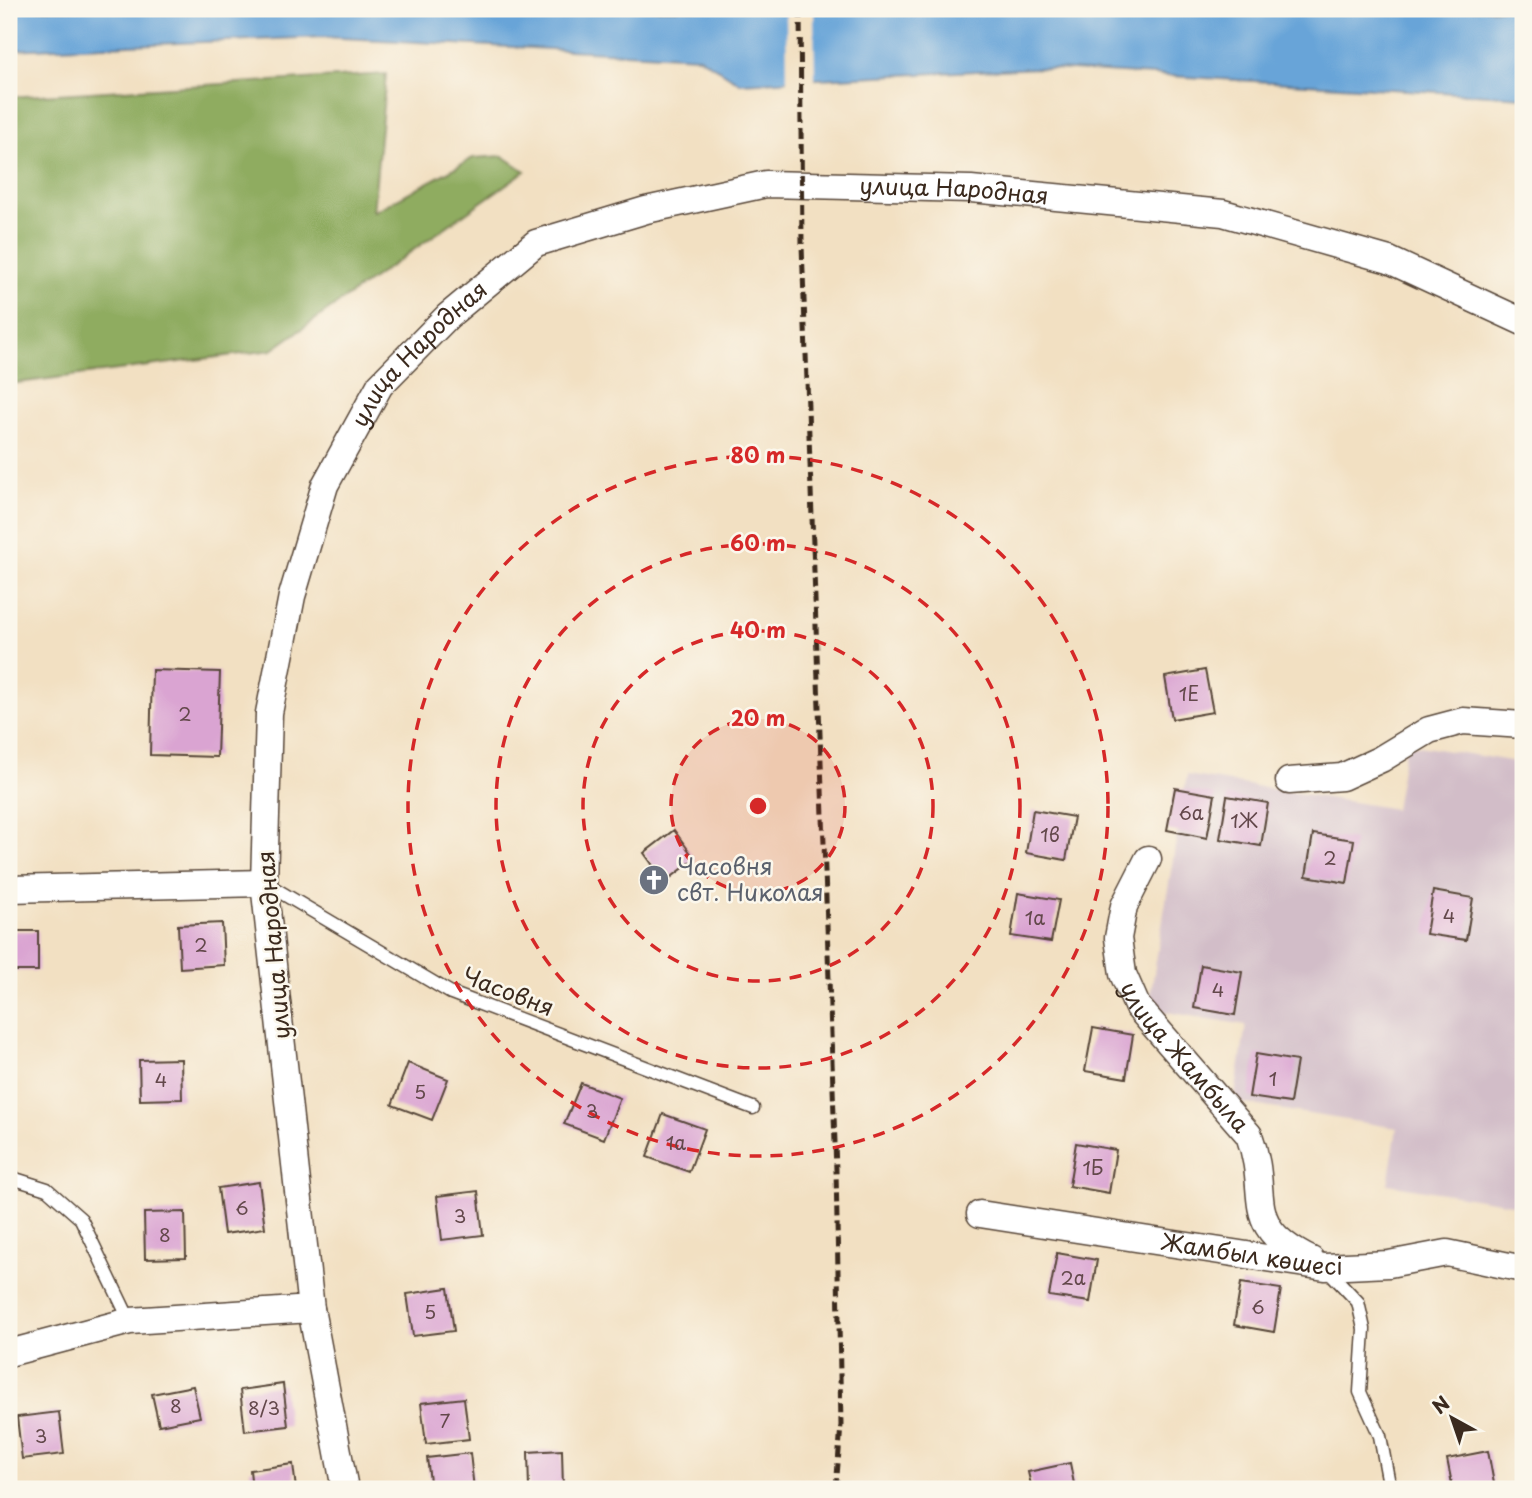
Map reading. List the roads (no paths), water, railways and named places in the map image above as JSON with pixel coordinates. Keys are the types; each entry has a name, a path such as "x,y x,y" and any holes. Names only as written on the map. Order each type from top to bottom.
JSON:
{"street":[{"name":"улица Народная","path":"345,1489 311,1309 264,883 269,713 292,596 325,485 380,385 448,316 536,243 646,210 766,184 971,189 1223,213 1389,260 1523,322"},
{"path":"1289,781 1342,777 1381,759 1429,730 1463,721 1523,725"},
{"name":"улица Жамбыла","path":"1148,859 1124,906 1118,938 1123,974 1137,1006 1249,1135 1257,1158 1262,1220 1284,1247 1325,1267"},
{"path":"9,889 264,883"},
{"name":"Жамбыл көшесі","path":"980,1214 1325,1267 1389,1264 1447,1252 1523,1269"},
{"path":"9,1353 130,1321 311,1309"}],"lane":[{"name":"Часовня","path":"264,883 451,993 753,1108"},
{"path":"9,1177 47,1189 81,1219 130,1321"},
{"path":"1325,1267 1358,1302 1364,1329 1360,1392 1380,1436 1390,1489"}],"water":[{"path":"9,9 1523,9 1523,97 1038,68 740,83 699,57 323,37 9,50"}],"railway":[{"path":"800,9 802,245 836,1170 841,1425 836,1489"}],"place":[{"name":"Часовня свт. Николая","path":"654,880"}]}
